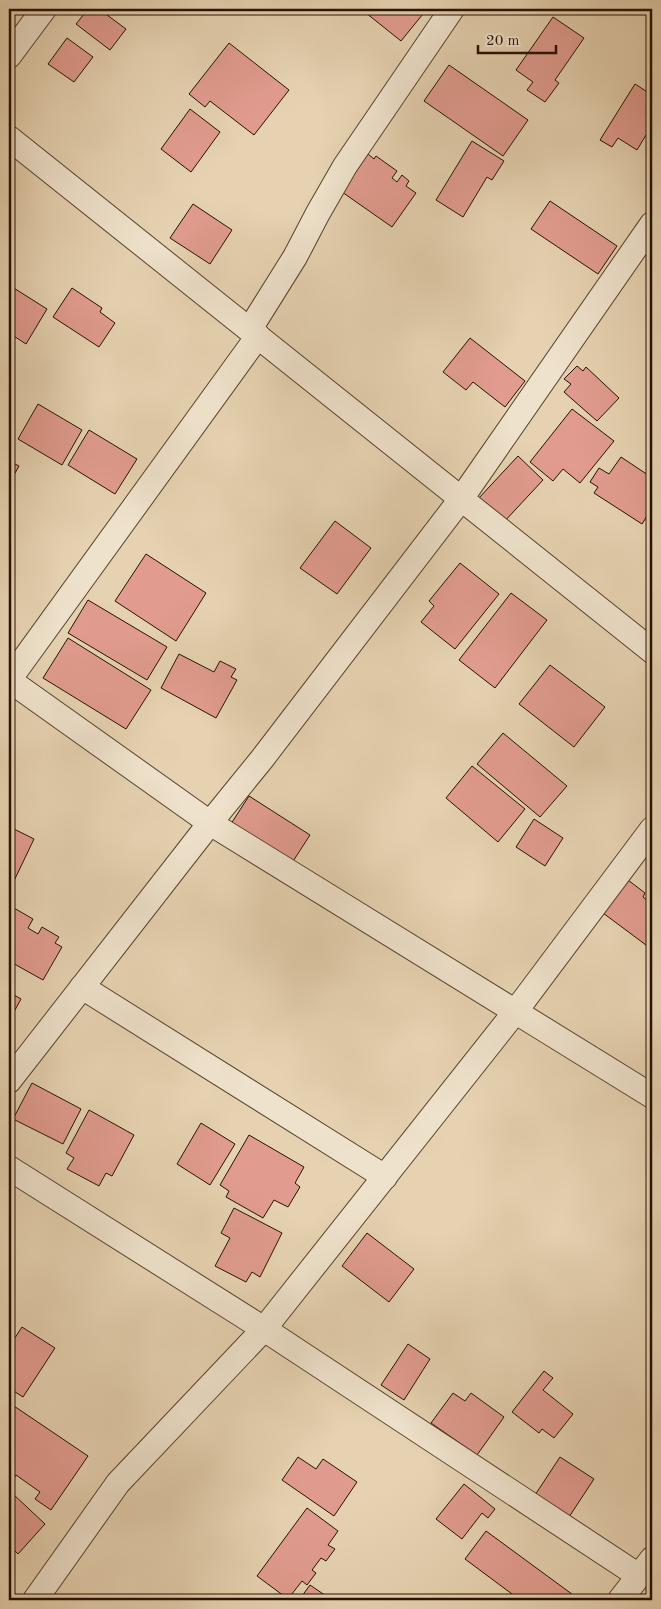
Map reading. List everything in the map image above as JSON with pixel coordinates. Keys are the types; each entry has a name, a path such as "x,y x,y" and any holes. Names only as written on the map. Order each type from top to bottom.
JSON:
{"street":[{"path":"9,56 44,9"},
{"path":"452,9 345,166 254,332 9,680 210,823 652,1096"},
{"path":"9,138 652,651"},
{"path":"9,1080 268,751 461,499 652,224"},
{"path":"35,1600 118,1483 264,1328 385,1177 515,1012 652,829"},
{"path":"82,987 385,1177"},
{"path":"9,1168 646,1568 620,1600"}],"building":[{"path":"88,9 99,9 126,29 110,50 76,24"},
{"path":"361,9 427,9 401,41"},
{"path":"553,17 584,38 555,80 559,83 545,102 527,90 533,82 516,70"},
{"path":"67,38 93,57 74,82 48,64"},
{"path":"229,43 289,90 254,135 210,101 205,107 189,94"},
{"path":"449,65 528,120 503,156 424,101"},
{"path":"635,84 652,95 652,125 637,150 618,138 612,147 600,140"},
{"path":"190,109 220,132 191,172 161,149"},
{"path":"472,141 504,161 492,180 487,177 463,217 436,200"},
{"path":"368,154 374,159 376,156 397,171 392,178 397,182 402,175 409,181 406,186 416,193 392,227 342,192"},
{"path":"550,201 617,246 598,274 531,229"},
{"path":"193,204 232,230 210,264 170,238"},
{"path":"9,285 47,309 26,344 9,333"},
{"path":"72,288 102,308 100,312 115,323 99,347 53,317"},
{"path":"470,338 525,381 505,407 473,382 466,390 443,372"},
{"path":"577,366 583,371 586,367 619,398 597,421 564,392 571,384 564,379"},
{"path":"38,404 82,430 62,465 18,439"},
{"path":"572,409 614,441 580,483 563,469 553,481 530,462"},
{"path":"89,430 137,459 115,494 68,465"},
{"path":"518,456 543,480 503,523 478,499"},
{"path":"621,457 651,477 646,485 652,489 652,508 642,524 594,493 598,487 590,482 599,468 609,474"},
{"path":"9,461 19,466 10,482 9,481"},
{"path":"335,521 371,548 337,594 300,568"},
{"path":"146,554 206,593 176,641 115,601"},
{"path":"460,563 499,594 455,649 421,622 434,606 429,601"},
{"path":"511,593 547,620 495,688 459,660"},
{"path":"88,600 167,647 147,680 68,633"},
{"path":"68,638 151,690 126,729 43,678"},
{"path":"179,654 214,672 220,661 236,669 231,677 237,680 216,718 161,688"},
{"path":"550,665 605,707 574,747 519,704"},
{"path":"503,733 567,786 540,817 477,764"},
{"path":"472,766 525,809 498,842 446,798"},
{"path":"249,796 310,835 288,869 227,830"},
{"path":"9,819 14,821 12,828 34,839 12,885 9,883"},
{"path":"534,819 563,838 545,866 516,847"},
{"path":"628,880 645,893 643,897 652,904 652,945 650,948 603,913"},
{"path":"14,908 33,919 28,928 38,934 42,927 59,937 55,943 62,947 43,980 9,961 9,914"},
{"path":"9,992 21,999 9,1021"},
{"path":"32,1083 81,1109 63,1144 13,1119"},
{"path":"89,1110 134,1135 112,1176 106,1173 99,1186 67,1169 74,1158 66,1153"},
{"path":"201,1123 235,1144 210,1185 177,1164"},
{"path":"249,1135 304,1167 295,1183 300,1187 288,1207 274,1200 263,1218 226,1197 229,1191 220,1185"},
{"path":"234,1208 282,1233 260,1277 252,1272 246,1282 215,1266 230,1238 221,1233"},
{"path":"367,1233 414,1269 389,1302 342,1266"},
{"path":"22,1327 55,1348 23,1397 9,1388 9,1347"},
{"path":"408,1344 430,1359 404,1400 381,1385"},
{"path":"544,1371 553,1378 543,1390 573,1414 554,1438 542,1429 539,1433 512,1412"},
{"path":"453,1393 465,1401 471,1393 504,1417 477,1455 431,1423"},
{"path":"11,1404 88,1456 51,1510 35,1499 40,1492 16,1475 9,1485 9,1407"},
{"path":"298,1457 316,1469 323,1459 357,1482 334,1516 282,1480"},
{"path":"560,1457 594,1479 569,1517 535,1495"},
{"path":"464,1484 495,1509 488,1518 482,1513 462,1539 436,1519"},
{"path":"13,1494 45,1524 18,1554 9,1545 9,1499"},
{"path":"307,1508 338,1531 328,1545 335,1549 326,1561 321,1558 312,1570 316,1573 307,1585 302,1581 288,1599 257,1576"},
{"path":"486,1531 580,1600 520,1600 465,1559"},
{"path":"310,1585 332,1600 299,1600"}]}
